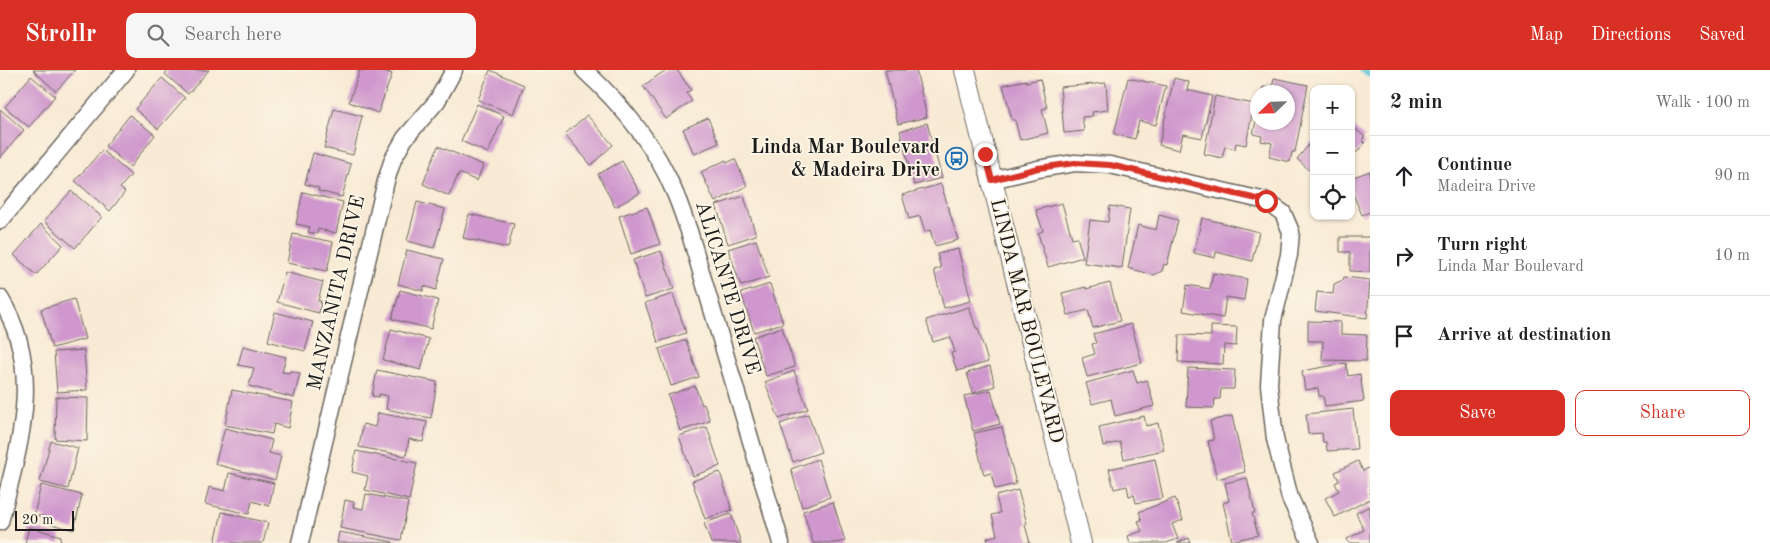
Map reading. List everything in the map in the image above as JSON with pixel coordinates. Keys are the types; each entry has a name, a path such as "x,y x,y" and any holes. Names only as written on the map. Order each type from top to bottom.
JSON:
{"street":[{"path":"0,221 126,70"},
{"name":"MANZANITA DRIVE","path":"300,543 386,181 393,159 405,138 437,102 454,70"},
{"name":"ALICANTE DRIVE","path":"584,70 606,90 633,122 656,155 674,190 689,231 781,543"},
{"name":"LINDA MAR BOULEVARD","path":"965,70 1081,543"},
{"path":"992,180 1038,168 1075,163 1110,165 1266,201 1283,213 1291,232 1288,255 1273,320 1269,385 1274,439 1290,498 1311,543"},
{"path":"0,298 15,330 22,354 26,392 16,456 0,522"}],"building":[{"path":"33,70 75,70 56,91"},
{"path":"168,70 209,70 188,94 165,74"},
{"path":"360,70 382,70 392,74 378,113 349,102"},
{"path":"490,70 524,85 513,114 478,100"},
{"path":"666,70 677,70 691,90 686,93 692,101 666,119 643,86"},
{"path":"885,70 916,70 927,117 898,124"},
{"path":"31,76 55,96 29,127 5,107"},
{"path":"162,78 185,98 158,129 135,109"},
{"path":"1128,78 1166,86 1156,125 1139,121 1135,139 1114,134"},
{"path":"1174,78 1189,82 1187,90 1212,96 1202,138 1183,134 1179,150 1159,145"},
{"path":"1274,78 1308,85 1295,152 1292,152 1290,162 1269,157 1272,143 1261,141 1262,136 1253,134 1254,130 1295,130 1295,85 1273,85"},
{"path":"1040,79 1047,108 1042,109 1048,133 1020,140 1015,120 1012,120 1003,85"},
{"path":"1106,83 1108,110 1092,112 1093,116 1082,117 1084,131 1064,133 1060,87"},
{"path":"1215,96 1250,103 1250,124 1246,145 1236,143 1235,149 1225,146 1222,158 1204,154"},
{"path":"477,104 504,116 488,153 461,141"},
{"path":"0,109 24,130 0,158"},
{"path":"334,109 362,116 353,155 324,148"},
{"path":"130,115 155,135 130,167 105,146"},
{"path":"587,115 613,145 591,165 565,134"},
{"path":"708,118 719,143 694,154 683,129"},
{"path":"927,123 942,178 914,185 900,131"},
{"path":"1355,128 1365,137 1362,140 1365,143 1356,153"},
{"path":"1310,143 1310,171 1297,159"},
{"path":"438,146 483,165 477,181 459,173 449,196 423,184"},
{"path":"102,150 131,175 120,188 125,192 110,211 75,181"},
{"path":"313,153 351,164 342,197 318,191 319,188 305,184"},
{"path":"735,159 747,186 715,202 701,172 726,160 727,163"},
{"path":"622,161 640,193 615,207 598,174"},
{"path":"1370,171 1370,212 1362,215 1355,198 1355,177"},
{"path":"941,184 958,240 935,246 930,230 925,232 920,216 909,219 902,195"},
{"path":"71,191 102,217 75,248 44,221"},
{"path":"303,192 343,202 336,233 318,229 317,234 308,232 310,227 296,224"},
{"path":"744,196 756,235 728,244 716,205"},
{"path":"417,202 445,209 434,248 407,241"},
{"path":"1062,203 1072,238 1077,237 1083,257 1048,267 1038,233 1043,231 1036,210"},
{"path":"1110,206 1130,209 1122,268 1084,263 1090,220 1108,222"},
{"path":"647,207 660,244 631,254 619,216"},
{"path":"469,214 514,224 508,248 463,238"},
{"path":"1159,215 1178,220 1167,265 1164,264 1162,271 1154,275 1128,268 1138,225 1156,230"},
{"path":"1202,218 1259,232 1252,261 1216,252 1215,258 1194,253"},
{"path":"41,224 63,245 36,275 14,255"},
{"path":"293,234 333,242 327,271 287,263"},
{"path":"1340,237 1370,237 1370,272 1350,271 1350,252 1340,252"},
{"path":"756,240 769,277 741,286 728,249"},
{"path":"958,249 971,301 944,308 934,270 941,268 937,254"},
{"path":"407,250 444,259 436,290 424,286 423,291 398,284"},
{"path":"661,251 674,289 645,298 633,260"},
{"path":"285,272 323,282 318,301 321,301 319,313 277,302"},
{"path":"1213,273 1247,279 1244,300 1226,297 1223,318 1183,311 1187,285 1210,289"},
{"path":"1344,277 1370,280 1367,318 1315,311 1317,292 1333,294 1334,284 1343,280"},
{"path":"1110,283 1120,321 1093,328 1088,310 1068,315 1062,293"},
{"path":"770,284 783,323 754,332 741,293"},
{"path":"400,290 438,300 431,329 392,319"},
{"path":"673,294 686,333 658,342 645,303"},
{"path":"74,299 85,339 52,348 41,309"},
{"path":"969,307 976,328 978,328 988,362 957,371 951,353 955,352 950,337 933,342 926,320"},
{"path":"275,312 313,322 305,351 268,341"},
{"path":"1308,321 1341,322 1341,334 1367,335 1366,361 1322,360 1323,341 1308,341"},
{"path":"1131,324 1142,363 1087,377 1082,358 1095,354 1092,344 1096,343 1093,334"},
{"path":"1211,326 1237,327 1236,346 1224,345 1223,364 1178,362 1179,335 1211,336"},
{"path":"782,327 795,367 766,376 753,337"},
{"path":"391,329 429,339 421,370 383,360"},
{"path":"686,340 699,377 671,386 659,349"},
{"path":"243,346 286,357 282,372 300,373 294,398 249,386 254,368 238,365"},
{"path":"84,350 87,390 57,392 54,352"},
{"path":"1346,363 1348,376 1360,374 1364,401 1325,406 1323,396 1319,396 1318,388 1305,390 1302,371"},
{"path":"990,366 995,386 973,393 967,373"},
{"path":"1188,368 1235,370 1234,389 1221,389 1220,399 1215,399 1214,408 1186,407"},
{"path":"377,370 437,382 431,418 386,409 388,396 379,394 379,397 372,396"},
{"path":"1133,370 1137,383 1147,380 1154,406 1115,416 1111,399 1092,404 1086,383"},
{"path":"794,371 808,409 779,419 765,382"},
{"path":"695,386 710,421 680,431 668,395"},
{"path":"232,390 293,402 288,428 274,424 272,434 225,425"},
{"path":"991,390 1000,424 973,431 964,396"},
{"path":"56,397 88,398 87,441 55,439"},
{"path":"1353,409 1357,449 1327,451 1322,433 1308,434 1306,414"},
{"path":"378,413 427,422 423,442 409,439 406,456 359,447 363,424 375,427"},
{"path":"808,414 821,452 793,462 780,424"},
{"path":"1144,416 1146,426 1158,423 1164,450 1124,459 1120,442 1103,446 1099,427"},
{"path":"1232,416 1245,472 1217,479 1208,441 1214,440 1210,421"},
{"path":"707,427 720,466 693,476 679,436"},
{"path":"1002,427 1016,484 995,489 991,473 984,475 974,433"},
{"path":"225,428 272,440 269,453 281,456 275,480 215,464"},
{"path":"51,441 78,448 68,489 40,482"},
{"path":"356,451 417,463 409,500 365,490 368,476 352,472"},
{"path":"818,459 830,497 802,507 791,469"},
{"path":"1155,459 1163,498 1136,503 1134,495 1129,496 1127,486 1114,489 1109,469"},
{"path":"1358,461 1363,471 1370,467 1370,499 1335,517 1325,498 1339,491 1335,483 1339,481 1335,472"},
{"path":"720,472 732,510 705,519 692,481"},
{"path":"229,473 274,483 269,506 252,501 249,514 205,504 209,487 225,491"},
{"path":"1247,478 1255,513 1252,513 1258,535 1232,541 1223,503 1229,501 1225,483"},
{"path":"41,485 82,495 74,530 43,522 45,517 34,515"},
{"path":"1018,490 1030,543 988,543 987,538 997,535 992,515 1000,513 996,496"},
{"path":"366,494 408,502 401,540 340,528 345,500 354,502 353,507 363,509"},
{"path":"1175,498 1183,520 1172,524 1178,539 1166,543 1130,543 1128,536 1142,531 1138,521 1142,520 1139,512"},
{"path":"833,502 845,541 813,543 803,511"},
{"path":"1370,506 1370,543 1349,543 1347,539 1364,530 1356,513"},
{"path":"222,512 268,523 263,543 215,543"},
{"path":"731,514 741,543 711,543 704,523"},
{"path":"29,527 61,536 60,543 25,543"},
{"path":"339,532 393,542 393,543 337,543"},
{"path":"1189,538 1191,543 1177,543"}],"waterway":[{"path":"1361,70 1370,74"}],"place":[{"name":"Linda Mar Boulevard & Madeira Drive","path":"956,159"}],"route":[{"path":"985,154 992,180 1038,168 1075,163 1110,165 1266,201"}]}
